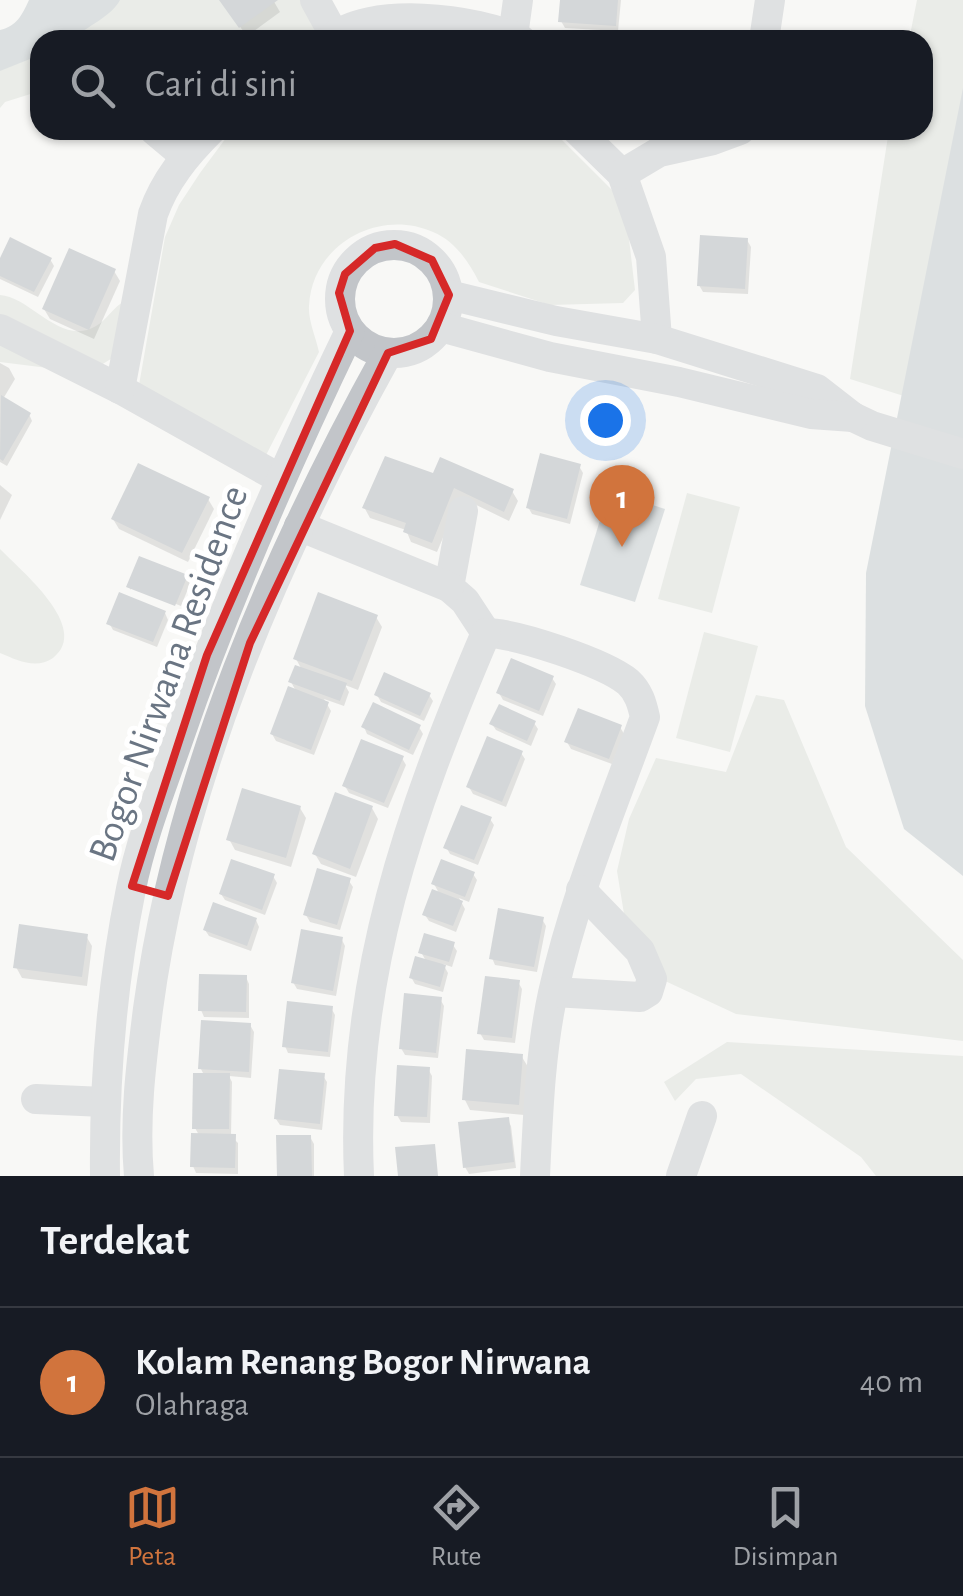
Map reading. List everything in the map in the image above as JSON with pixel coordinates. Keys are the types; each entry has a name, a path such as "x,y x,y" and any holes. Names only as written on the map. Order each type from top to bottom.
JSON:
{"street":[{"path":"315,0 330,30"},
{"path":"517,30 518,0"},
{"path":"766,30 770,0"},
{"path":"351,30 373,20 415,18 484,30"},
{"path":"166,140 185,156"},
{"path":"120,389 153,214 159,196 185,156 201,140"},
{"path":"587,140 622,174 652,258 657,339"},
{"path":"622,174 652,141"},
{"path":"395,244 423,254 444,276 449,295 441,327 418,348 388,353 373,349 350,331 341,313 342,284 358,258 375,248 395,244"},
{"path":"449,295 556,321 657,339 818,389 862,421"},
{"path":"441,327 550,357 679,382 811,414 862,421 963,454"},
{"path":"0,329 120,389 279,478"},
{"name":"Bogor Nirwana Residence","path":"105,1176 104,1102 115,990 132,886 208,655 279,478 350,331"},
{"name":"Bogor Nirwana Residence","path":"139,1176 138,1086 168,896 220,726 298,526 388,353"},
{"path":"450,586 463,511"},
{"path":"298,526 450,586 466,601 486,633"},
{"path":"486,633 506,633 602,668 627,682 640,696 645,717 581,890 554,992 540,1088 535,1176"},
{"path":"359,1176 359,1058 390,890 486,633"},
{"path":"132,886 168,896"},
{"path":"554,992 640,997 648,992 652,979 640,951 581,890"},
{"path":"36,1099 104,1102"},
{"path":"681,1176 702,1116"}],"highlighted area":[{"path":"395,244 432,260 449,295 431,339 388,353 250,643 168,896 132,886 207,655 350,331 339,293 345,274 375,248"}],"shaded area":[{"path":"29,0 120,0 85,30 30,30 30,59 0,71 0,30 15,23"},
{"path":"114,0 307,0 314,20 314,30 59,30"},
{"path":"917,0 963,0 963,101 907,397 850,379 887,140 933,140 933,30 911,30"},
{"path":"30,46 30,94 5,102 0,108 0,59"},
{"path":"963,88 963,876 904,829 865,706 866,573"},
{"path":"225,140 562,140 613,191 627,222 635,290 623,303 550,305 479,282 461,253 433,232 391,225 352,237 335,249 313,284 309,311 319,352 264,459 139,385 165,237 179,205"},
{"path":"0,295 12,298 58,326 83,331 103,321 126,300 114,357 88,373 0,362"},
{"path":"609,491 665,509 635,602 580,585"},
{"path":"687,493 740,507 712,613 658,599"},
{"path":"0,549 36,585 59,616 63,646 47,662 27,663 0,653"},
{"path":"704,632 758,646 730,752 676,738"},
{"path":"756,695 784,700 846,847 963,960 963,1041 736,1014 663,980 626,926 617,871 629,819 656,758 726,772"},
{"path":"727,1042 963,1056 963,1176 876,1176 861,1157 741,1074 696,1079 675,1101 664,1082"}],"building":[{"path":"219,0 278,0 239,28"},
{"path":"560,0 618,0 616,26 558,22"},
{"path":"700,235 748,238 745,289 697,286"},
{"path":"10,237 52,258 34,292 0,276 0,258"},
{"path":"69,248 116,269 89,330 42,309"},
{"path":"1,395 31,413 3,461 0,459"},
{"path":"540,453 581,464 567,519 526,508"},
{"path":"385,456 433,473 440,457 514,489 504,512 454,488 432,543 403,532 406,523 362,508"},
{"path":"138,463 210,497 182,553 111,519"},
{"path":"139,556 188,575 175,606 126,587"},
{"path":"119,592 166,611 153,642 106,624"},
{"path":"318,592 378,615 352,681 293,659"},
{"path":"511,658 554,676 539,711 496,693"},
{"path":"295,665 347,683 340,701 288,682"},
{"path":"384,672 431,693 420,716 374,695"},
{"path":"288,686 329,702 311,750 270,734"},
{"path":"373,702 421,725 409,750 361,727"},
{"path":"499,704 536,721 527,741 489,724"},
{"path":"578,708 622,725 609,759 564,742"},
{"path":"487,736 523,751 502,802 466,787"},
{"path":"361,739 404,756 384,803 342,786"},
{"path":"242,788 301,806 286,858 226,840"},
{"path":"335,792 373,806 350,869 312,854"},
{"path":"461,805 492,817 474,860 443,848"},
{"path":"231,859 275,874 262,910 219,894"},
{"path":"441,859 475,872 465,897 431,884"},
{"path":"317,868 351,878 337,925 303,915"},
{"path":"432,889 463,901 453,926 422,915"},
{"path":"213,902 257,918 247,946 203,930"},
{"path":"498,908 544,917 534,967 489,959"},
{"path":"19,924 88,934 82,977 13,968"},
{"path":"301,929 343,937 333,991 291,983"},
{"path":"424,933 455,942 449,962 418,953"},
{"path":"415,956 446,965 440,987 409,978"},
{"path":"199,974 247,975 246,1012 198,1011"},
{"path":"485,976 520,980 512,1038 477,1034"},
{"path":"404,993 442,997 436,1053 399,1049"},
{"path":"287,1001 333,1006 328,1052 282,1047"},
{"path":"201,1020 251,1023 249,1072 198,1069"},
{"path":"466,1049 523,1054 519,1105 462,1100"},
{"path":"397,1065 430,1067 427,1117 394,1116"},
{"path":"279,1069 325,1073 320,1124 274,1119"},
{"path":"193,1073 230,1073 229,1129 192,1129"},
{"path":"509,1117 514,1162 463,1168 458,1122"},
{"path":"191,1133 236,1134 235,1168 190,1167"},
{"path":"276,1135 311,1135 312,1176 277,1176"},
{"path":"435,1144 438,1176 398,1176 395,1147"}],"place":[{"name":"Kolam Renang Bogor Nirwana","path":"622,547"}]}
